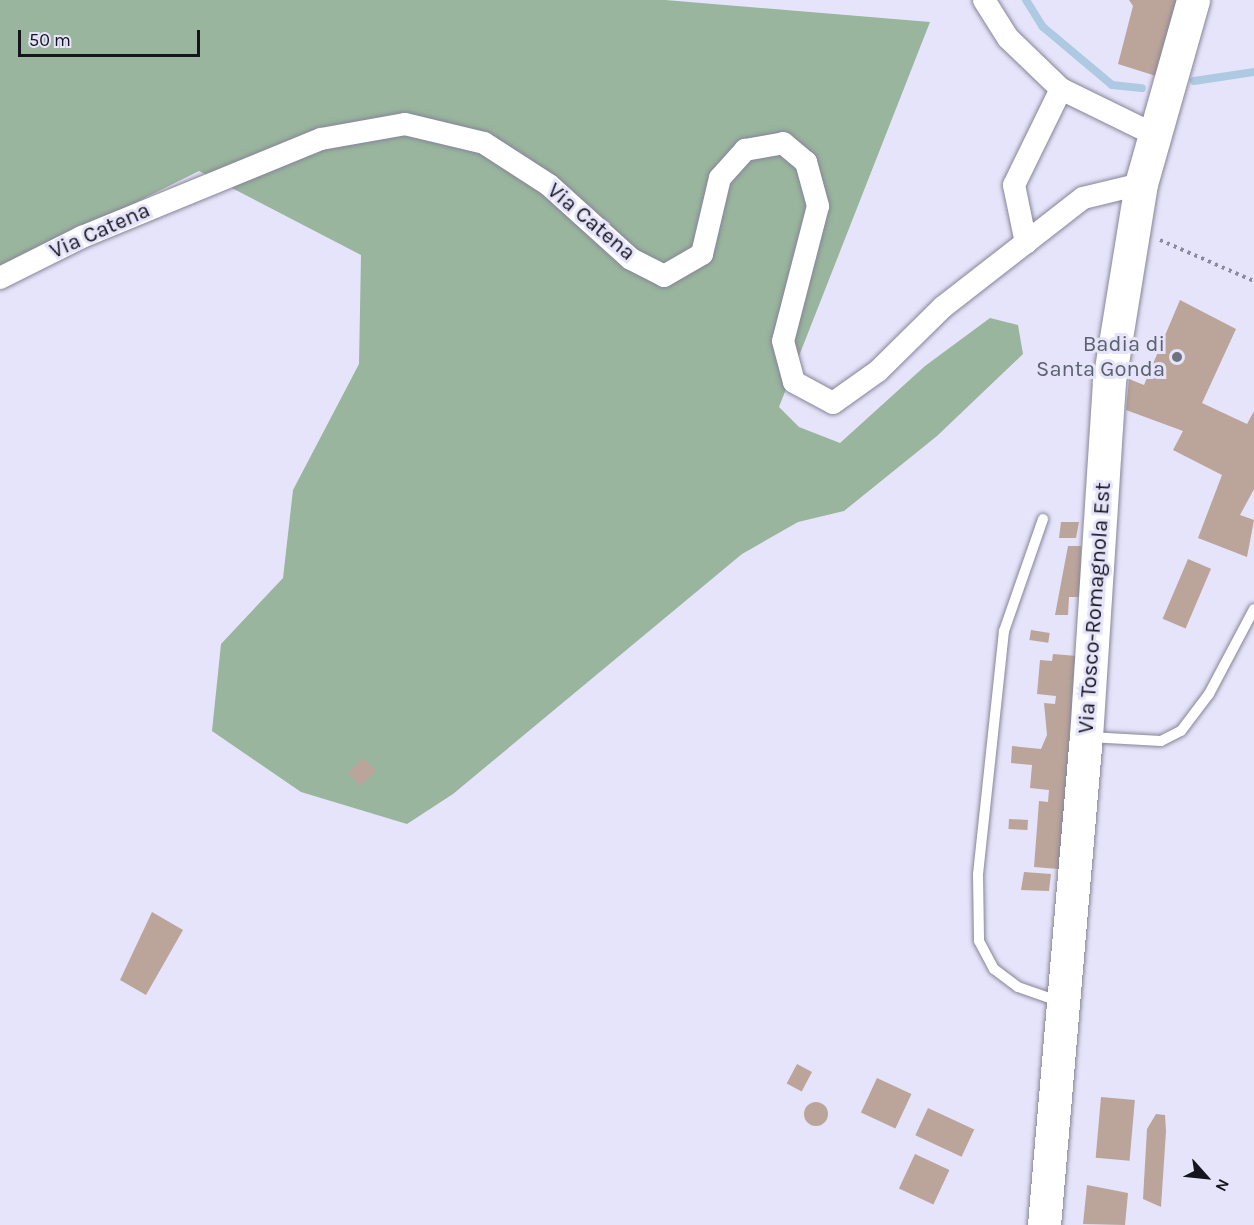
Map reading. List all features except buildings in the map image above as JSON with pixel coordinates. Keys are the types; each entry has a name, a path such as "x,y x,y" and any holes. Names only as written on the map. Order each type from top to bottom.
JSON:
{"main road":[{"name":"Via Tosco-Romagnola Est","path":"1044,1225 1086,737 1109,381 1141,184 1153,134 1193,0"}],"street":[{"path":"984,0 1008,38 1061,89 1153,134"},
{"path":"1026,243 1014,185 1061,89"},
{"name":"Via Catena","path":"0,278 82,237 321,139 405,124 484,143 549,185 631,259 664,276 702,254 720,178 745,150 783,143 806,162 818,206 783,341 794,382 833,403 1083,198 1141,184"}],"lane":[{"path":"1043,519 1004,631 978,874 979,941 994,969 1018,987 1064,1003"},
{"path":"1086,737 1161,741 1181,731 1209,694 1251,623 1254,609"}],"path":[{"path":"1133,226 1254,281"}],"green space":[{"path":"0,0 665,0 930,22 779,407 799,427 840,443 925,366 990,318 1018,325 1023,354 937,436 844,511 798,522 742,554 453,794 407,824 301,792 212,731 221,644 283,578 293,490 359,364 361,255 199,171 0,270"}],"waterway":[{"path":"1026,0 1043,27 1112,85 1142,88"},
{"path":"1194,81 1254,72"}],"place":[{"name":"Badia di Santa Gonda","path":"1177,357"}]}
